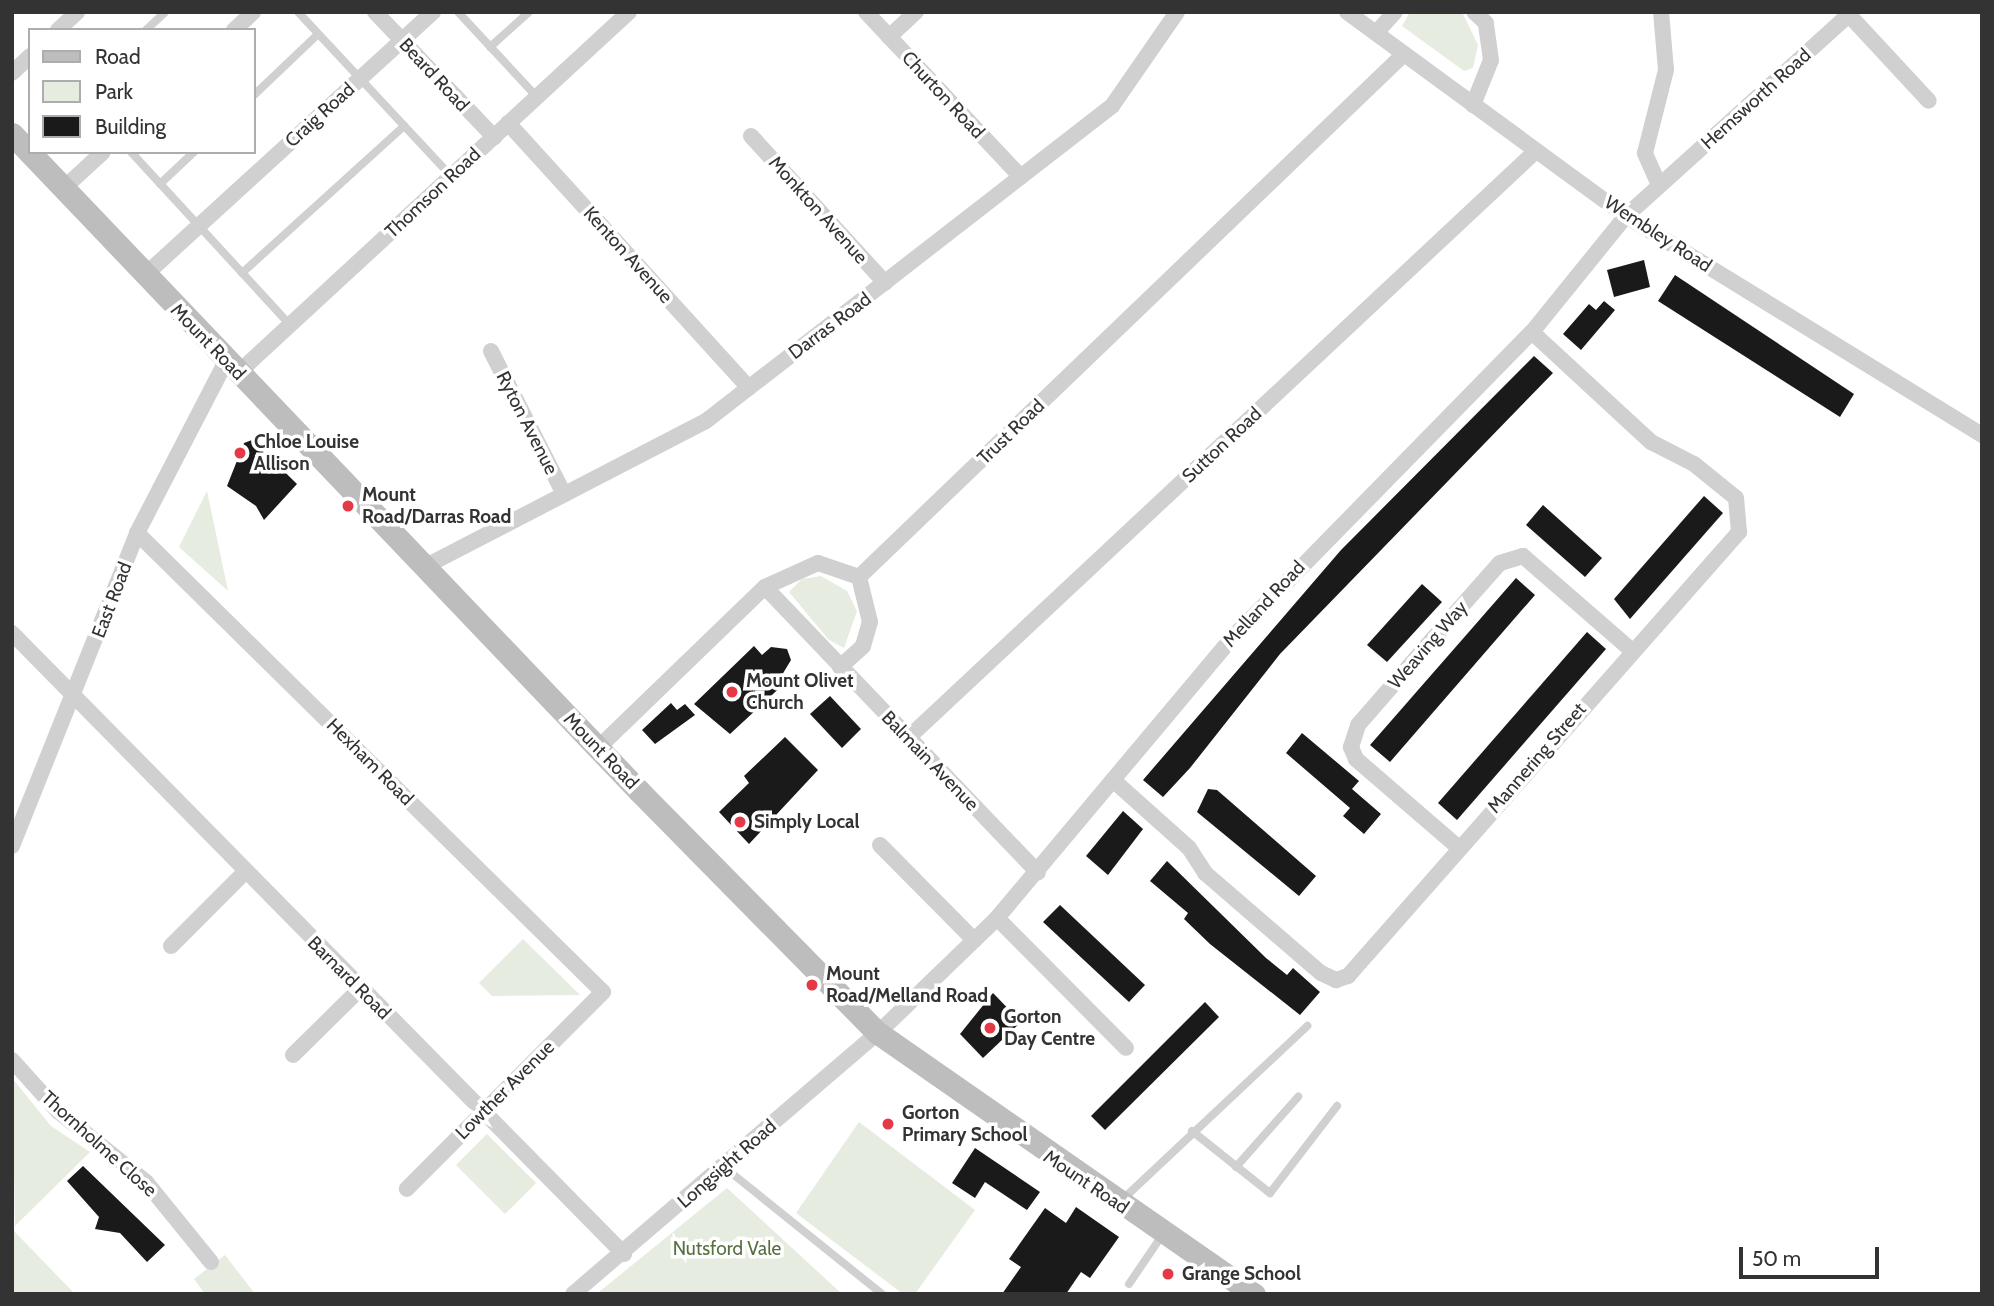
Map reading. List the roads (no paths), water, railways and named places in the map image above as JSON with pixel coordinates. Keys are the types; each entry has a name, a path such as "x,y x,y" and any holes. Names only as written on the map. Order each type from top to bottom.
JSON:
{"main road":[{"name":"Mount Road","path":"12,134 28,151"},
{"name":"Mount Road","path":"31,154 597,748 878,1032 1119,1204 1254,1294"}],"street":[{"path":"60,28 77,12"},
{"path":"236,28 253,12"},
{"name":"Beard Road","path":"375,12 494,137"},
{"name":"Craig Road","path":"145,275 433,12"},
{"name":"Thomson Road","path":"232,367 290,325 629,12"},
{"name":"Churton Road","path":"866,12 1021,177"},
{"path":"889,37 916,12"},
{"name":"Darras Road","path":"426,566 706,421 1112,106 1177,12"},
{"name":"Wembley Road","path":"1347,12 1626,216 1982,435"},
{"path":"1376,33 1395,12"},
{"path":"1474,12 1486,23 1491,60 1474,105"},
{"path":"1659,185 1645,153 1665,70 1661,12"},
{"path":"1851,13 1929,101"},
{"name":"Hemsworth Road","path":"1659,185 1851,13"},
{"name":"Trust Road","path":"859,577 1404,54"},
{"path":"12,73 28,58"},
{"name":"Kenton Avenue","path":"508,123 749,388"},
{"name":"Monkton Avenue","path":"751,136 885,284"},
{"name":"Sutton Road","path":"908,738 1536,151"},
{"path":"63,189 101,154"},
{"name":"Melland Road","path":"878,1032 997,918 1038,873 1240,629 1532,332 1626,216 1659,185"},
{"name":"Mannering Street","path":"1113,780 1189,848 1205,873 1336,980 1348,976 1738,531 1742,513 1714,478 1651,442 1532,332"},
{"name":"Ryton Avenue","path":"491,351 564,494"},
{"name":"East Road","path":"12,846 74,702 138,533 232,367"},
{"name":"Hexham Road","path":"138,533 603,992"},
{"name":"Weaving Way","path":"1459,848 1356,759 1351,747 1358,725 1444,626 1500,563 1523,556 1631,650"},
{"path":"597,748 765,587 818,563 859,577 870,622 863,646 840,667"},
{"name":"Balmain Avenue","path":"765,587 1038,873"},
{"name":"Barnard Road","path":"12,633 74,702 624,1254"},
{"path":"880,845 974,940"},
{"path":"171,946 244,873"},
{"path":"997,918 1126,1048"},
{"path":"293,1055 360,989"},
{"name":"Lowther Avenue","path":"407,1189 603,992"},
{"name":"Longsight Road","path":"573,1294 624,1254 878,1032"},
{"name":"Thornholme Close","path":"12,1060 58,1111 146,1182 211,1262"}],"lane":[{"path":"148,28 164,12"},
{"path":"298,12 451,176"},
{"path":"458,12 537,97"},
{"path":"490,47 529,12"},
{"path":"256,93 318,34"},
{"path":"243,274 404,126"},
{"path":"133,154 290,325"},
{"path":"160,184 192,154"},
{"path":"1119,1204 1192,1131 1307,1026"},
{"path":"1236,1167 1298,1097"},
{"path":"1192,1131 1270,1193 1338,1106"},
{"path":"724,1167 881,1294"},
{"path":"1129,1284 1163,1234"}],"place":[{"name":"Chloe Louise Allison","path":"240,453"},
{"name":"Mount Road/Darras Road","path":"348,506"},
{"name":"Mount Olivet Church","path":"732,692"},
{"name":"Simply Local","path":"740,822"},
{"name":"Mount Road/Melland Road","path":"812,985"},
{"name":"Gorton Day Centre","path":"990,1028"},
{"name":"Gorton Primary School","path":"888,1124"},
{"name":"Grange School","path":"1168,1274"}],"park label":[{"name":"Nutsford Vale","path":"727,1249"}]}
